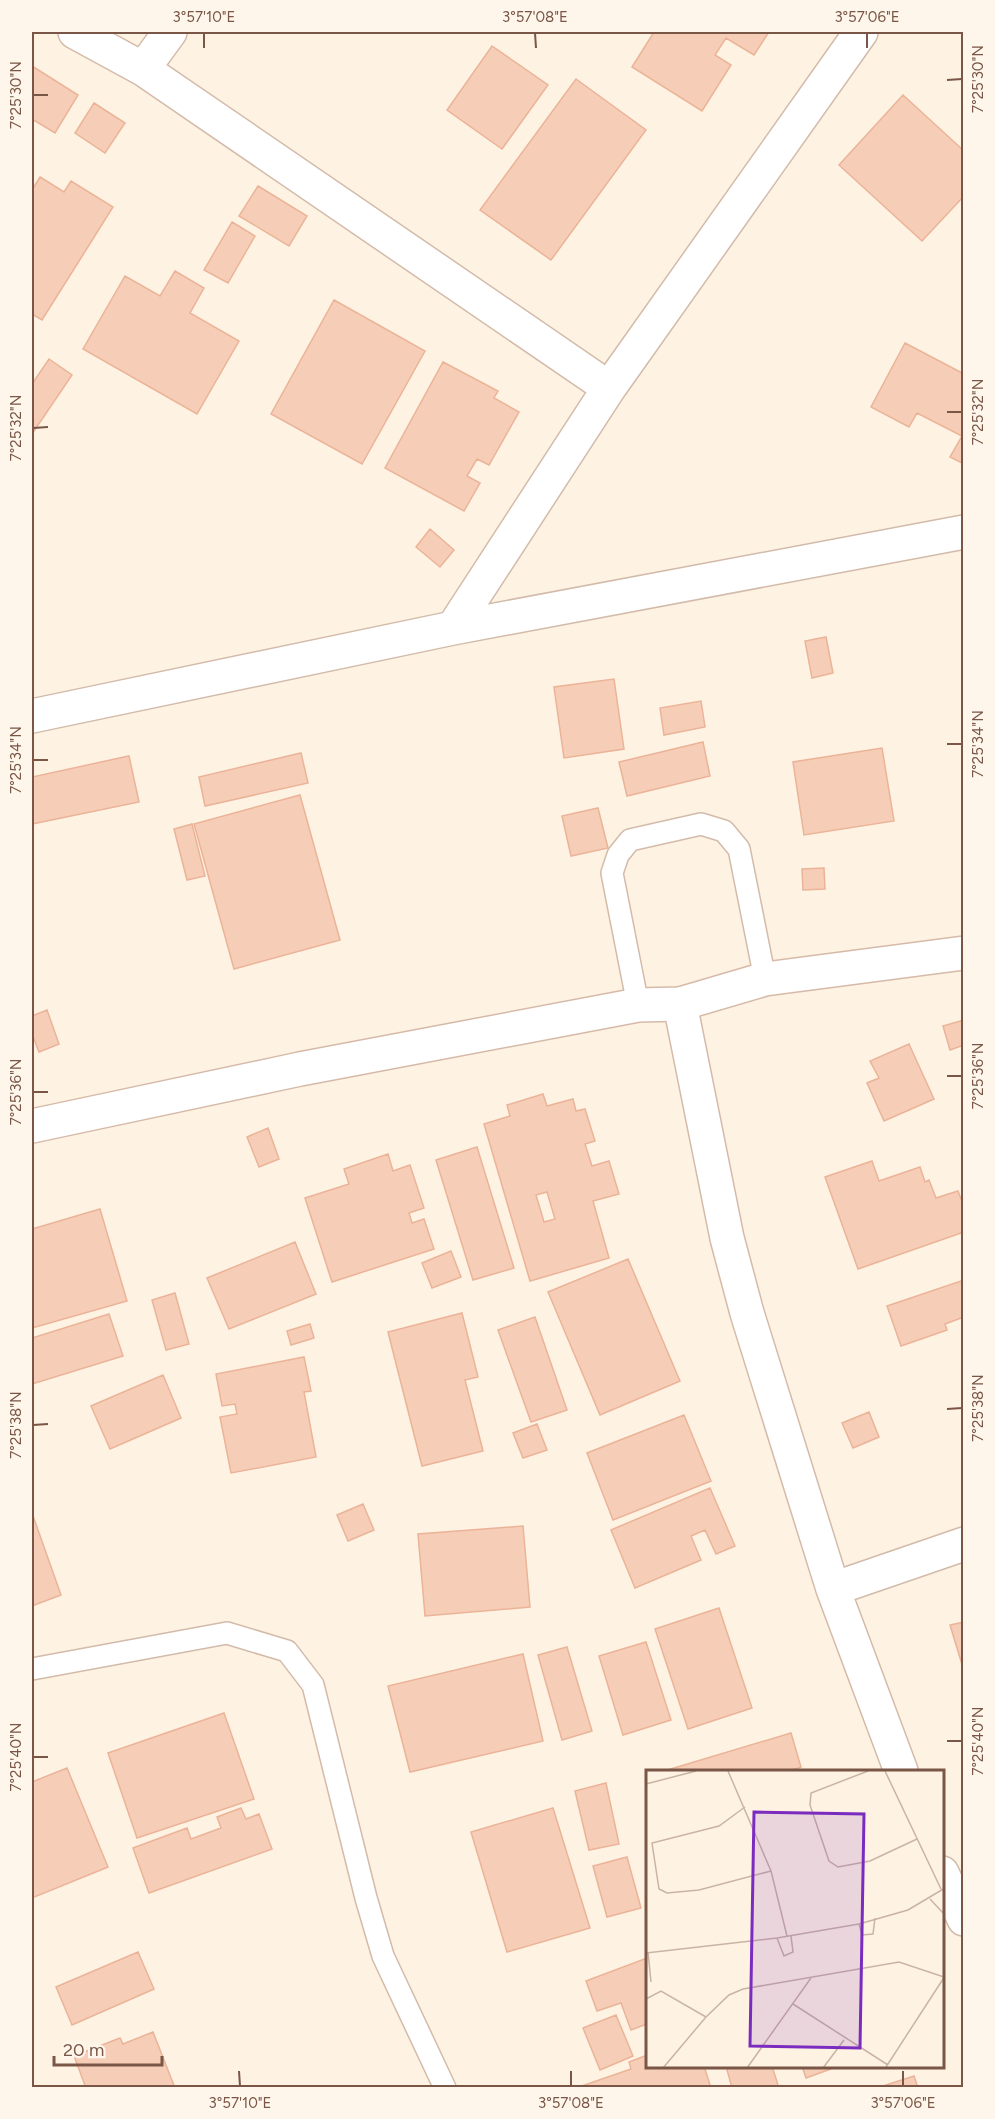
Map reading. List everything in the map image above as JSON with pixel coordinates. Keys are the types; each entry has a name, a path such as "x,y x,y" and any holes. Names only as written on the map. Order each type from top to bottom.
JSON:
{"street":[{"path":"75,32 143,69 609,388"},
{"path":"143,69 170,32"},
{"path":"453,628 609,388 861,32"},
{"path":"32,716 453,628 963,532"},
{"path":"32,1126 300,1069 638,1005 680,1004 765,979 963,953"},
{"path":"680,1004 727,1238 747,1313 832,1589 901,1770"},
{"path":"832,1589 963,1544"},
{"path":"944,1877 963,1919"}],"lane":[{"path":"638,1005 612,873 618,855 630,840 701,824 724,831 739,849 765,979"},
{"path":"32,1669 227,1633 287,1651 313,1685 366,1898 383,1956 445,2088"}],"building":[{"path":"654,32 769,32 754,55 726,38 715,55 731,65 702,111 632,67"},
{"path":"492,46 548,85 502,149 447,110"},
{"path":"32,66 78,95 55,133 32,119"},
{"path":"576,79 646,130 551,260 480,210"},
{"path":"903,95 964,151 964,196 922,241 839,165"},
{"path":"94,103 125,123 105,153 75,133"},
{"path":"40,177 64,192 71,181 113,207 42,320 32,314 32,190"},
{"path":"258,186 307,216 289,246 239,216"},
{"path":"232,222 255,236 228,283 204,270"},
{"path":"175,271 204,288 190,313 239,341 197,414 83,349 125,276 160,296"},
{"path":"334,300 425,351 362,464 271,414"},
{"path":"905,343 964,374 964,464 950,457 962,436 917,413 909,427 871,407"},
{"path":"49,359 72,375 32,434 32,384"},
{"path":"443,362 498,391 494,398 519,412 489,465 477,459 467,476 480,483 464,511 385,468"},
{"path":"430,529 454,550 440,567 416,547"},
{"path":"826,637 833,673 812,678 805,641"},
{"path":"614,679 624,749 564,758 554,687"},
{"path":"701,701 705,727 664,735 660,708"},
{"path":"703,742 710,776 627,796 619,762"},
{"path":"882,748 894,821 804,835 793,762"},
{"path":"301,753 308,783 205,806 199,777"},
{"path":"129,756 139,802 32,824 32,777"},
{"path":"300,795 340,940 234,969 194,824"},
{"path":"598,808 608,848 571,856 562,816"},
{"path":"192,824 205,876 187,880 174,829"},
{"path":"824,868 825,889 803,890 802,869"},
{"path":"47,1010 59,1044 39,1052 32,1034 32,1016"},
{"path":"964,1020 964,1045 950,1050 943,1026"},
{"path":"909,1044 934,1099 884,1121 867,1083 879,1078 870,1061"},
{"path":"543,1094 547,1106 573,1099 576,1111 585,1109 595,1141 585,1144 592,1166 609,1161 619,1194 593,1201 609,1258 530,1281 484,1124 510,1116 507,1105","holes":["547,1192 555,1219 544,1222 536,1195"]},
{"path":"268,1128 279,1159 259,1167 247,1137"},
{"path":"477,1147 514,1268 473,1280 436,1160"},
{"path":"388,1154 393,1171 410,1165 424,1208 409,1213 412,1223 424,1219 434,1249 332,1282 305,1198 349,1184 344,1169"},
{"path":"872,1161 879,1181 920,1167 925,1182 929,1180 936,1198 958,1191 964,1207 964,1232 858,1269 825,1177"},
{"path":"100,1209 127,1301 32,1328 32,1229"},
{"path":"295,1242 316,1294 229,1329 207,1278"},
{"path":"451,1251 461,1277 432,1288 422,1263"},
{"path":"628,1259 680,1381 600,1415 548,1292"},
{"path":"964,1280 964,1317 945,1324 947,1330 901,1346 887,1306"},
{"path":"175,1293 189,1344 166,1350 152,1300"},
{"path":"462,1313 478,1377 465,1380 483,1451 422,1466 388,1332"},
{"path":"109,1314 123,1356 32,1384 32,1338"},
{"path":"535,1317 567,1410 531,1422 498,1330"},
{"path":"310,1324 314,1338 291,1345 287,1331"},
{"path":"304,1357 311,1391 304,1392 316,1457 231,1473 220,1417 237,1414 235,1404 222,1406 216,1374"},
{"path":"163,1375 181,1418 110,1449 91,1406"},
{"path":"869,1412 879,1437 853,1448 842,1423"},
{"path":"684,1415 711,1481 613,1520 587,1453"},
{"path":"537,1424 547,1450 523,1458 513,1433"},
{"path":"710,1488 735,1546 716,1554 705,1530 691,1536 701,1560 635,1588 611,1530"},
{"path":"363,1504 374,1530 348,1541 337,1515"},
{"path":"32,1513 61,1595 32,1606"},
{"path":"523,1526 530,1607 425,1616 418,1534"},
{"path":"719,1608 752,1708 688,1729 655,1629"},
{"path":"964,1622 964,1671 950,1625"},
{"path":"646,1642 671,1720 623,1735 599,1656"},
{"path":"567,1647 592,1731 562,1740 538,1655"},
{"path":"523,1654 543,1741 410,1772 388,1686"},
{"path":"224,1713 254,1799 137,1838 108,1753"},
{"path":"791,1733 801,1767 793,1770 667,1770"},
{"path":"67,1768 108,1867 32,1898 32,1782"},
{"path":"606,1783 619,1844 589,1850 575,1791"},
{"path":"241,1808 246,1819 259,1814 272,1849 149,1893 133,1848 187,1828 191,1839 221,1828 217,1817"},
{"path":"553,1808 590,1928 507,1952 471,1832"},
{"path":"627,1857 641,1908 607,1917 593,1866"},
{"path":"138,1952 154,1989 72,2025 56,1987"},
{"path":"646,1958 646,2024 631,2030 621,2003 597,2011 586,1981"},
{"path":"616,2015 633,2056 600,2070 583,2028"},
{"path":"153,2032 175,2088 86,2088 74,2056 120,2038 123,2044"},
{"path":"646,2055 646,2068 705,2068 711,2088 576,2088 631,2069 629,2062"},
{"path":"727,2068 773,2068 778,2085 771,2088 732,2088"},
{"path":"803,2068 834,2068 806,2078"},
{"path":"914,2076 918,2088 877,2088"}]}
